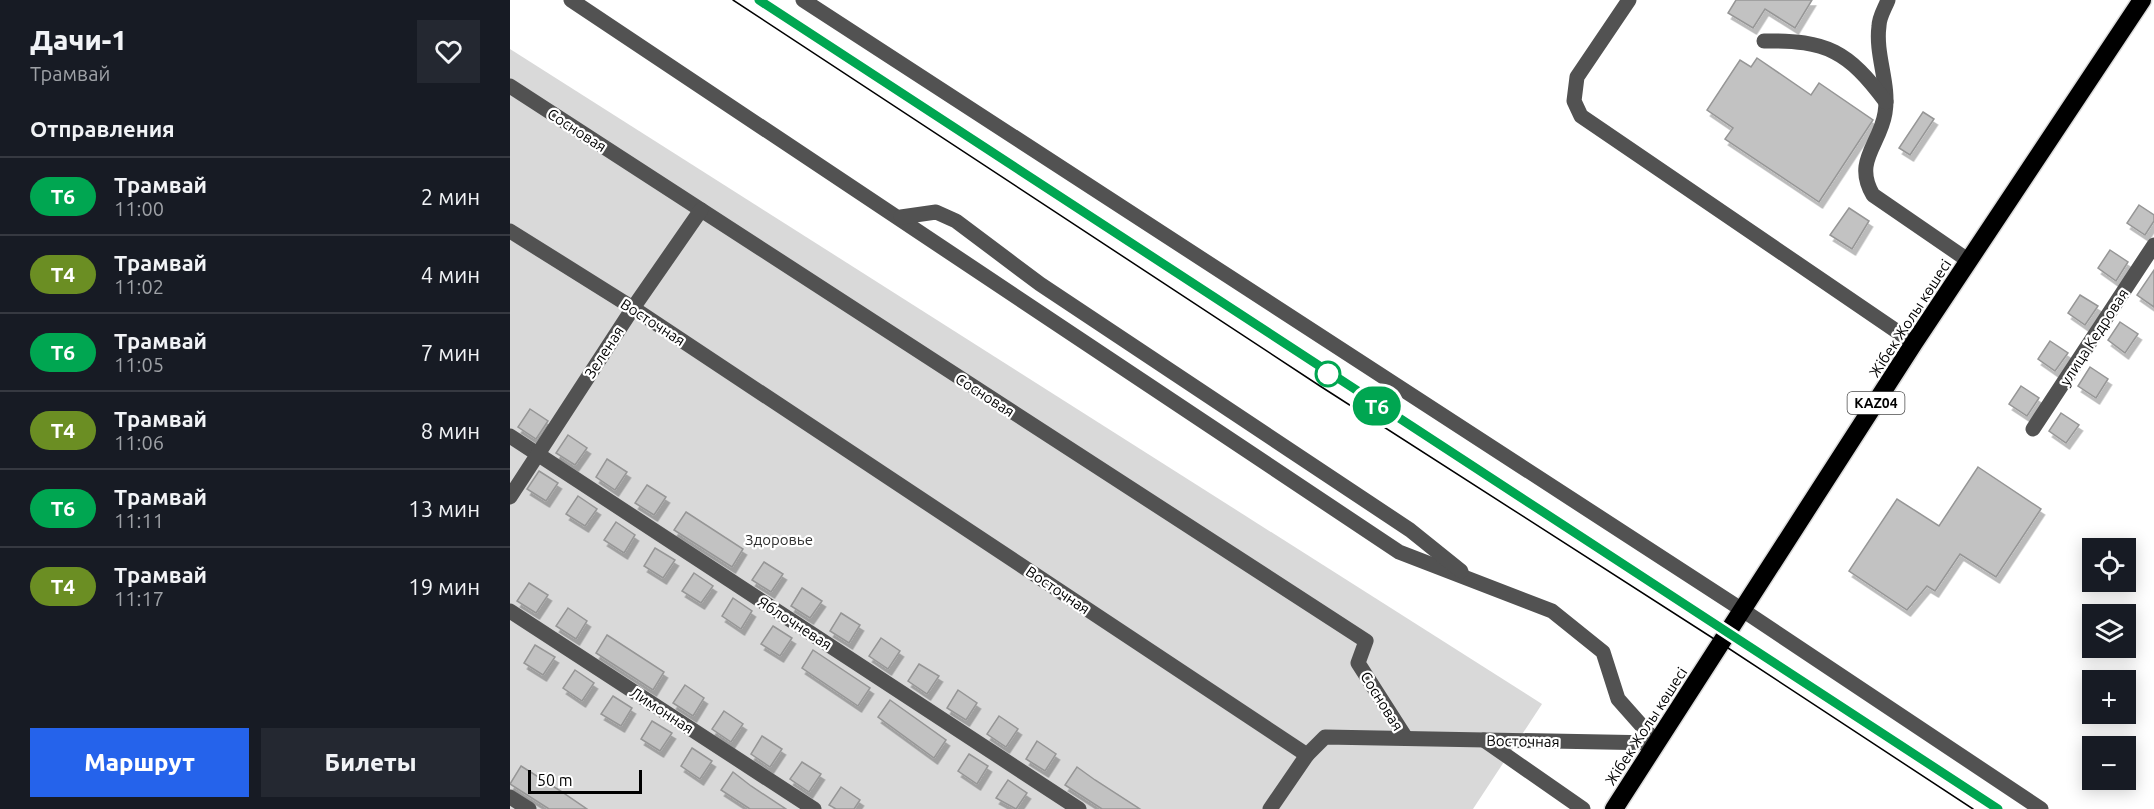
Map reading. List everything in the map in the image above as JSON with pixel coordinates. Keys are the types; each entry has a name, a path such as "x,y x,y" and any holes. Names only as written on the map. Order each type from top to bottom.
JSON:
{"highway":[{"name":"Жібек Жолы көшесі","path":"1614,809 1744,611 1914,343 2142,0"}],"street":[{"path":"571,0 1400,552 1552,611 1603,652 1618,699 1657,743"},
{"path":"803,0 1744,611 2041,809"},
{"path":"1629,0 1577,78 1574,101 1581,116 1914,343"},
{"path":"1888,0 1879,23 1878,39 1886,102 1882,124 1868,156 1864,178 1868,187 1882,202 1969,261"},
{"path":"1764,41 1800,40 1826,46 1859,69 1886,102"},
{"name":"Сосновая","path":"510,86 1366,641 1358,663 1406,738"},
{"name":"Зеленая","path":"510,497 633,308 701,210"},
{"path":"901,218 936,212 956,221 1040,284 1410,530 1471,580"},
{"name":"Восточная","path":"510,231 633,308 1307,755 1325,737 1657,743"},
{"name":"улица Кедровая","path":"2033,429 2154,245"},
{"name":"Яблочневая","path":"510,436 1079,809"},
{"name":"Лимонная","path":"510,611 814,809"},
{"path":"1484,740 1582,809"},
{"path":"1270,809 1307,755"},
{"path":"510,797 529,809"}],"green space":[{"name":"Здоровье","path":"510,49 1542,704 1473,809 510,809"}],"building":[{"path":"1736,0 1812,0 1795,28 1765,9 1753,28 1728,13"},
{"path":"1757,58 1811,95 1819,83 1873,120 1819,202 1725,139 1733,128 1707,110 1740,60 1751,67"},
{"path":"1923,112 1934,119 1910,155 1899,148"},
{"path":"2139,205 2154,215 2154,221 2145,235 2127,223"},
{"path":"1849,208 1869,221 1852,249 1830,235"},
{"path":"2110,250 2128,262 2116,281 2098,268"},
{"path":"2154,270 2154,307 2137,295"},
{"path":"2080,295 2098,306 2085,325 2068,313"},
{"path":"2120,322 2138,334 2125,353 2108,340"},
{"path":"2050,341 2068,353 2055,371 2038,359"},
{"path":"2090,367 2108,379 2096,398 2078,386"},
{"path":"2021,386 2039,398 2027,416 2009,404"},
{"path":"530,409 548,421 536,439 518,427"},
{"path":"2061,413 2079,425 2066,443 2049,431"},
{"path":"568,435 587,448 575,465 556,453"},
{"path":"607,459 627,472 615,490 596,477"},
{"path":"1978,467 2041,509 1996,577 1960,554 1935,591 1927,586 1907,610 1849,571 1897,499 1939,526"},
{"path":"539,471 558,483 546,501 527,489"},
{"path":"647,485 666,497 654,515 635,503"},
{"path":"578,496 597,509 585,526 566,514"},
{"path":"686,512 743,549 732,567 674,530"},
{"path":"616,522 635,535 624,553 604,540"},
{"path":"655,548 675,560 663,578 644,566"},
{"path":"764,562 783,574 771,592 752,580"},
{"path":"694,573 713,586 701,603 682,591"},
{"path":"529,583 548,595 536,613 517,601"},
{"path":"802,588 822,601 810,618 791,606"},
{"path":"733,598 752,611 741,629 722,616"},
{"path":"568,608 587,621 576,639 556,626"},
{"path":"841,613 860,625 849,643 830,631"},
{"path":"773,626 792,638 780,656 761,644"},
{"path":"607,635 664,672 653,690 596,653"},
{"path":"881,638 900,651 888,669 869,656"},
{"path":"535,645 555,657 543,675 524,663"},
{"path":"813,650 870,688 858,706 802,668"},
{"path":"919,664 939,676 927,694 908,681"},
{"path":"575,670 594,683 582,701 563,688"},
{"path":"685,685 704,698 693,716 673,703"},
{"path":"958,690 977,703 966,720 947,708"},
{"path":"613,696 632,708 621,726 601,714"},
{"path":"890,700 946,740 934,758 878,717"},
{"path":"724,711 743,724 731,742 712,729"},
{"path":"999,716 1018,729 1006,747 987,734"},
{"path":"652,721 672,733 660,751 641,739"},
{"path":"762,736 782,749 770,767 751,754"},
{"path":"1037,741 1056,754 1045,771 1026,759"},
{"path":"692,748 712,761 700,779 681,766"},
{"path":"969,754 988,766 977,784 958,771"},
{"path":"802,762 821,774 809,792 790,779"},
{"path":"521,766 587,809 549,809 510,784"},
{"path":"1077,767 1140,809 1102,809 1065,785"},
{"path":"733,772 786,809 750,809 721,790"},
{"path":"1008,780 1027,793 1016,809 996,798"},
{"path":"841,787 860,800 854,809 836,809 829,805"}],"tram line":[{"path":"733,0 1320,386 1722,644 1973,809"},
{"path":"759,0 1998,809"},
{"name":"T6","path":"759,0 1998,809"}]}
